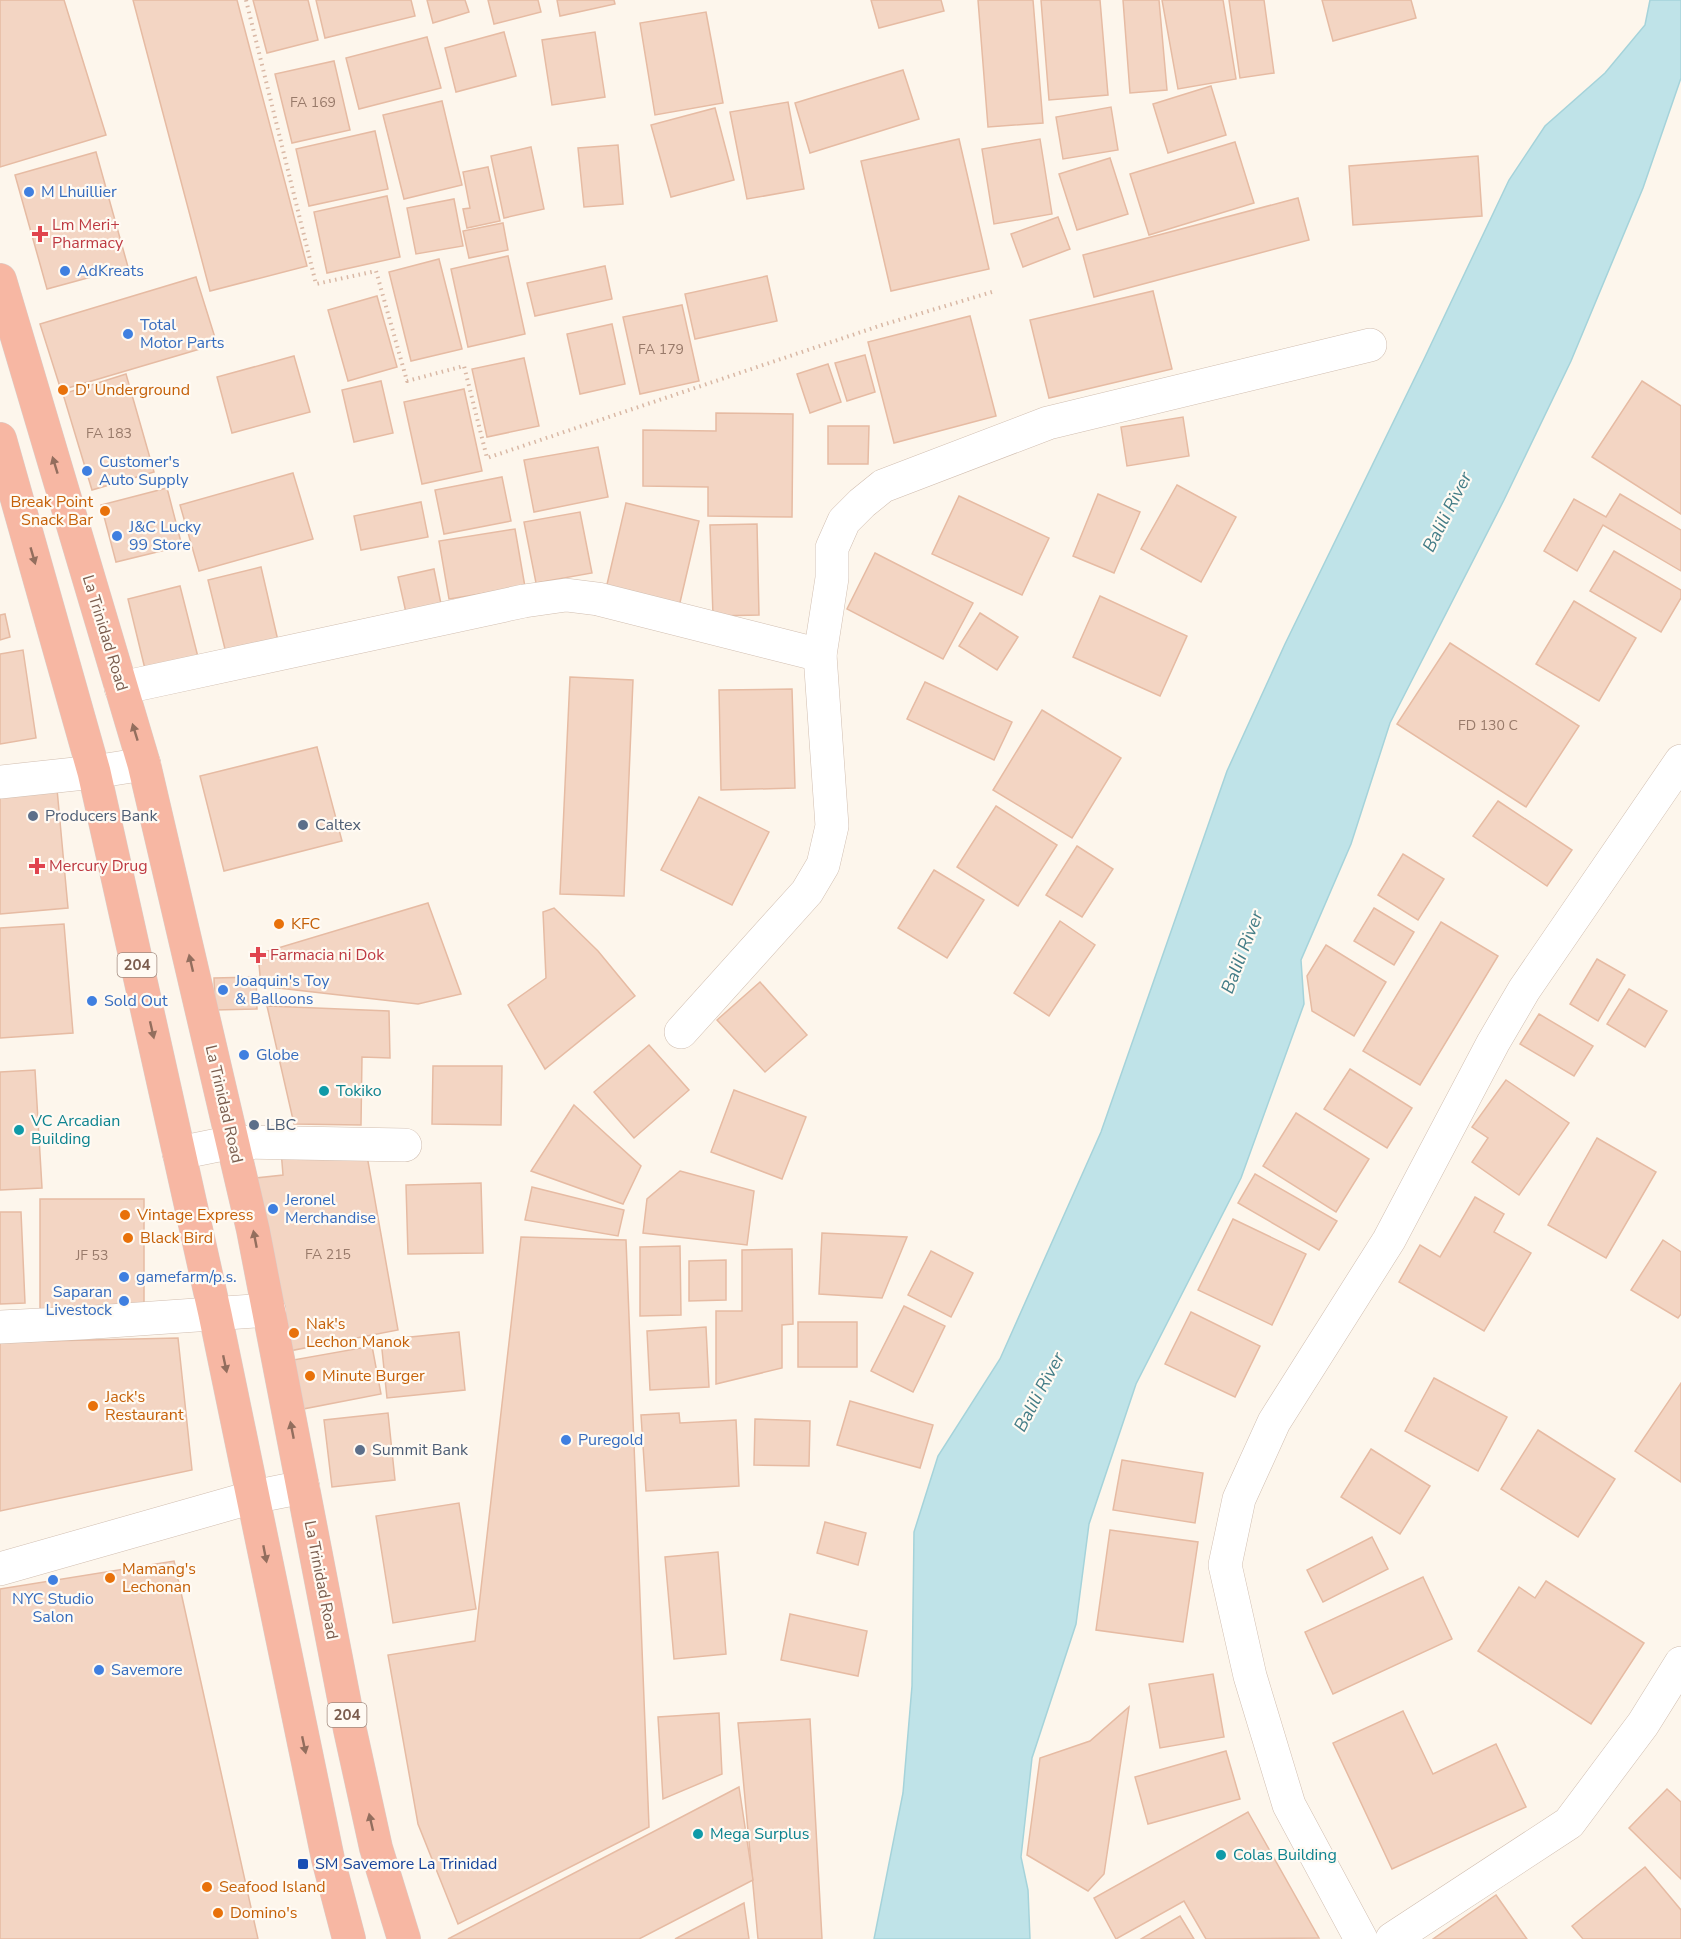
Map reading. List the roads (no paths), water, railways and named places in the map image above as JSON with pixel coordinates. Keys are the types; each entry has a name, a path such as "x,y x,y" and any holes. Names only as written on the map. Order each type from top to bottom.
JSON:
{"highway":[{"name":"La Trinidad Road","path":"0,280 144,764 253,1230 350,1730 376,1848 404,1939"},
{"name":"204","path":"0,439 94,772 215,1314 328,1859 349,1939"},
{"path":"126,917 178,910"}],"street":[{"path":"681,1032 700,1014 807,892 824,865 832,826 820,655 832,578 832,548 844,521 862,503 883,486 1048,423 1370,345"},
{"path":"121,688 524,601 566,596 598,600 820,655"},
{"path":"1361,1939 1289,1805 1250,1676 1225,1565 1239,1499 1274,1422 1389,1240 1493,1043 1524,990 1681,761"},
{"path":"0,782 144,764"},
{"path":"179,1153 233,1142 405,1145"},
{"path":"0,1327 268,1310"},
{"path":"0,1569 253,1497 303,1487"},
{"path":"1392,1939 1569,1823 1643,1724 1681,1663"}],"water":[{"name":"Balili River","path":"1650,0 1681,0 1681,78 1643,188 1571,361 1504,500 1390,723 1351,844 1301,960 1304,1004 1241,1178 1136,1384 1089,1524 1076,1624 1032,1758 1021,1857 1028,1890 1030,1939 874,1939 903,1793 912,1686 914,1532 938,1456 1000,1359 1101,1132 1227,771 1285,644 1509,180 1545,126 1605,73 1645,25"}],"place":[{"name":"M Lhuillier","path":"29,192"},
{"name":"Lm Meri+ Pharmacy","path":"40,234"},
{"name":"AdKreats","path":"65,271"},
{"name":"Total Motor Parts","path":"128,334"},
{"name":"D' Underground","path":"63,390"},
{"name":"Customer's Auto Supply","path":"87,471"},
{"name":"Break Point Snack Bar","path":"105,511"},
{"name":"J&C Lucky 99 Store","path":"117,536"},
{"name":"Producers Bank","path":"33,816"},
{"name":"Caltex","path":"303,825"},
{"name":"Mercury Drug","path":"37,866"},
{"name":"KFC","path":"279,924"},
{"name":"Farmacia ni Dok","path":"258,955"},
{"name":"Joaquin's Toy & Balloons","path":"223,990"},
{"name":"Sold Out","path":"92,1001"},
{"name":"Globe","path":"244,1055"},
{"name":"Tokiko","path":"324,1091"},
{"name":"LBC","path":"254,1125"},
{"name":"VC Arcadian Building","path":"19,1130"},
{"name":"Jeronel Merchandise","path":"273,1209"},
{"name":"Vintage Express","path":"125,1215"},
{"name":"Black Bird","path":"128,1238"},
{"name":"gamefarm/p.s.","path":"124,1277"},
{"name":"Saparan Livestock","path":"124,1301"},
{"name":"Nak's Lechon Manok","path":"294,1333"},
{"name":"Minute Burger","path":"310,1376"},
{"name":"Jack's Restaurant","path":"93,1406"},
{"name":"Puregold","path":"566,1440"},
{"name":"Summit Bank","path":"360,1450"},
{"name":"Mamang's Lechonan","path":"110,1578"},
{"name":"NYC Studio Salon","path":"53,1580"},
{"name":"Savemore","path":"99,1670"},
{"name":"Mega Surplus","path":"698,1834"},
{"name":"Colas Building","path":"1221,1855"},
{"name":"SM Savemore La Trinidad","path":"303,1864"},
{"name":"Seafood Island","path":"207,1887"},
{"name":"Domino's","path":"218,1913"}]}
